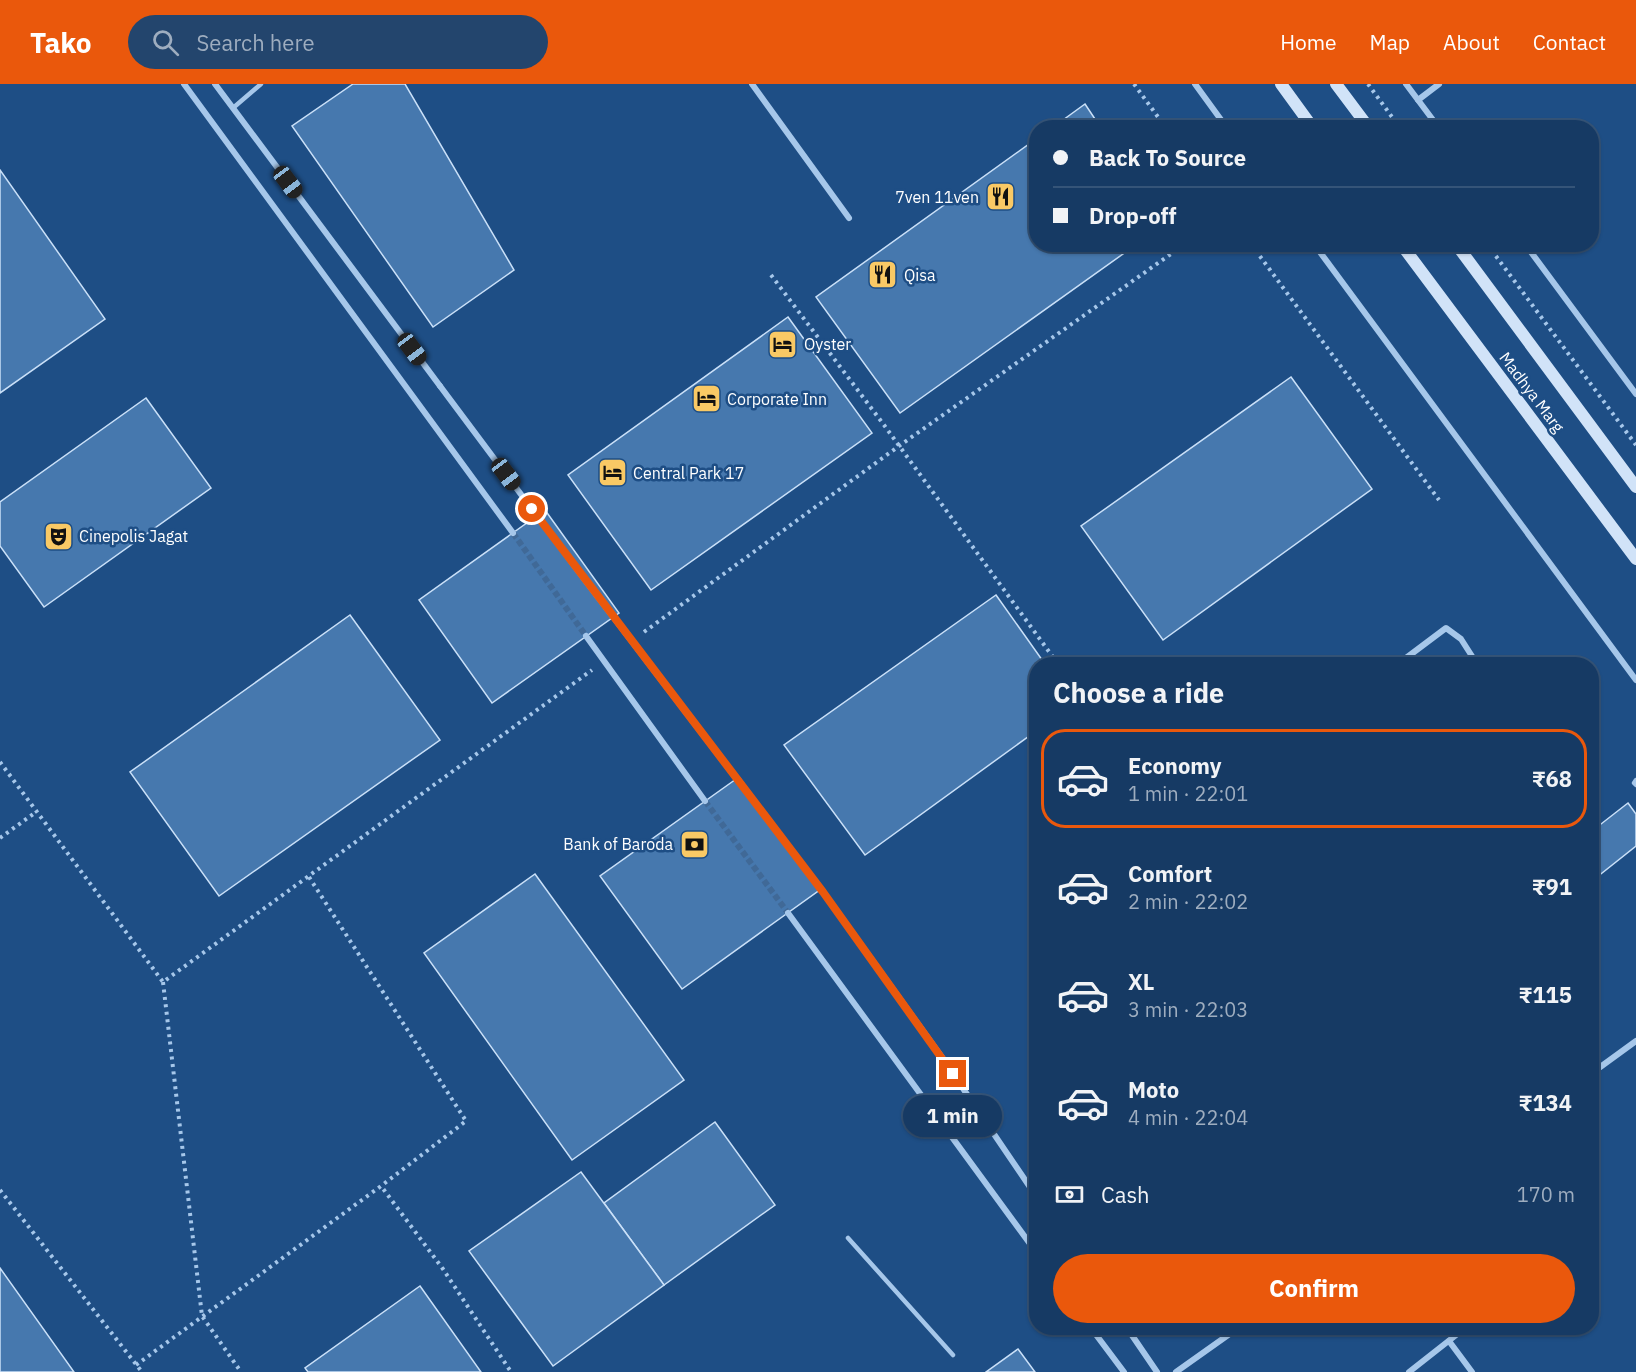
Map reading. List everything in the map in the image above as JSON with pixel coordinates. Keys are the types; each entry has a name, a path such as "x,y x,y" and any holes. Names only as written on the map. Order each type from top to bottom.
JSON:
{"main road":[{"path":"1281,84 1307,120"},
{"path":"1336,84 1363,120"},
{"name":"Madhya Marg","path":"1407,252 1636,559"},
{"name":"Madhya Marg","path":"1462,252 1636,487"}],"street":[{"path":"184,84 513,533"},
{"path":"215,84 585,580 823,892 941,1056 1029,1186"},
{"path":"752,84 849,218"},
{"path":"1195,84 1221,120"},
{"path":"1406,84 1433,120"},
{"path":"1418,100 1439,84"},
{"path":"1320,252 1636,680"},
{"path":"1531,252 1636,394"},
{"path":"1407,657 1446,628 1461,639 1473,657"},
{"path":"586,636 705,801"},
{"path":"788,913 1029,1242"},
{"path":"1599,1068 1636,1041"},
{"path":"1096,1335 1124,1372"},
{"path":"1132,1335 1158,1372"},
{"path":"1176,1372 1228,1335"},
{"path":"1409,1372 1456,1335"},
{"path":"1449,1341 1472,1372"}],"lane":[{"path":"233,108 261,84"},
{"path":"1636,780 1636,785"},
{"path":"848,1238 953,1355"}],"path":[{"path":"1134,84 1160,120"},
{"path":"1368,84 1394,120"},
{"path":"1257,252 1439,500"},
{"path":"1493,252 1636,445"},
{"path":"771,275 1053,657"},
{"path":"0,762 36,812 0,838"},
{"path":"136,1365 466,1121 309,877"},
{"path":"163,982 202,1316 241,1372"},
{"path":"381,1186 443,1269 511,1372"},
{"path":"0,1190 142,1372"}],"building":[{"path":"353,84 405,84 514,270 433,327 292,126"},
{"path":"1085,104 1096,120 1063,120"},
{"path":"1029,144 1029,252 1126,252 900,413 816,297"},
{"path":"0,170 105,319 0,393"},
{"path":"788,317 872,433 651,590 568,475"},
{"path":"1291,377 1372,489 1163,640 1081,526"},
{"path":"146,398 211,488 44,607 0,546 0,502"},
{"path":"545,510 619,613 492,703 419,600"},
{"path":"996,595 1040,657 1029,657 1029,736 865,855 784,745"},
{"path":"350,615 440,740 219,896 130,772"},
{"path":"739,777 821,889 682,989 600,876"},
{"path":"1628,803 1636,814 1636,846 1599,875 1599,826"},
{"path":"535,874 684,1080 572,1160 424,953"},
{"path":"715,1122 775,1205 664,1285 604,1203"},
{"path":"581,1172 664,1285 553,1366 469,1251"},
{"path":"0,1268 74,1372 0,1372"},
{"path":"420,1286 481,1372 308,1372 305,1368"},
{"path":"1018,1349 1035,1372 986,1372"}],"tunnel":[{"path":"513,533 586,636"},
{"path":"705,801 788,913"}],"place":[{"name":"7ven 11ven","path":"1000,197"},
{"name":"Qisa","path":"883,275"},
{"name":"Oyster","path":"783,344"},
{"name":"Corporate Inn","path":"706,399"},
{"name":"Central Park 17","path":"612,473"},
{"name":"Cinepolis Jagat","path":"58,536"},
{"name":"Bank of Baroda","path":"694,844"}],"route":[{"path":"532,509 823,892 953,1074"}]}
